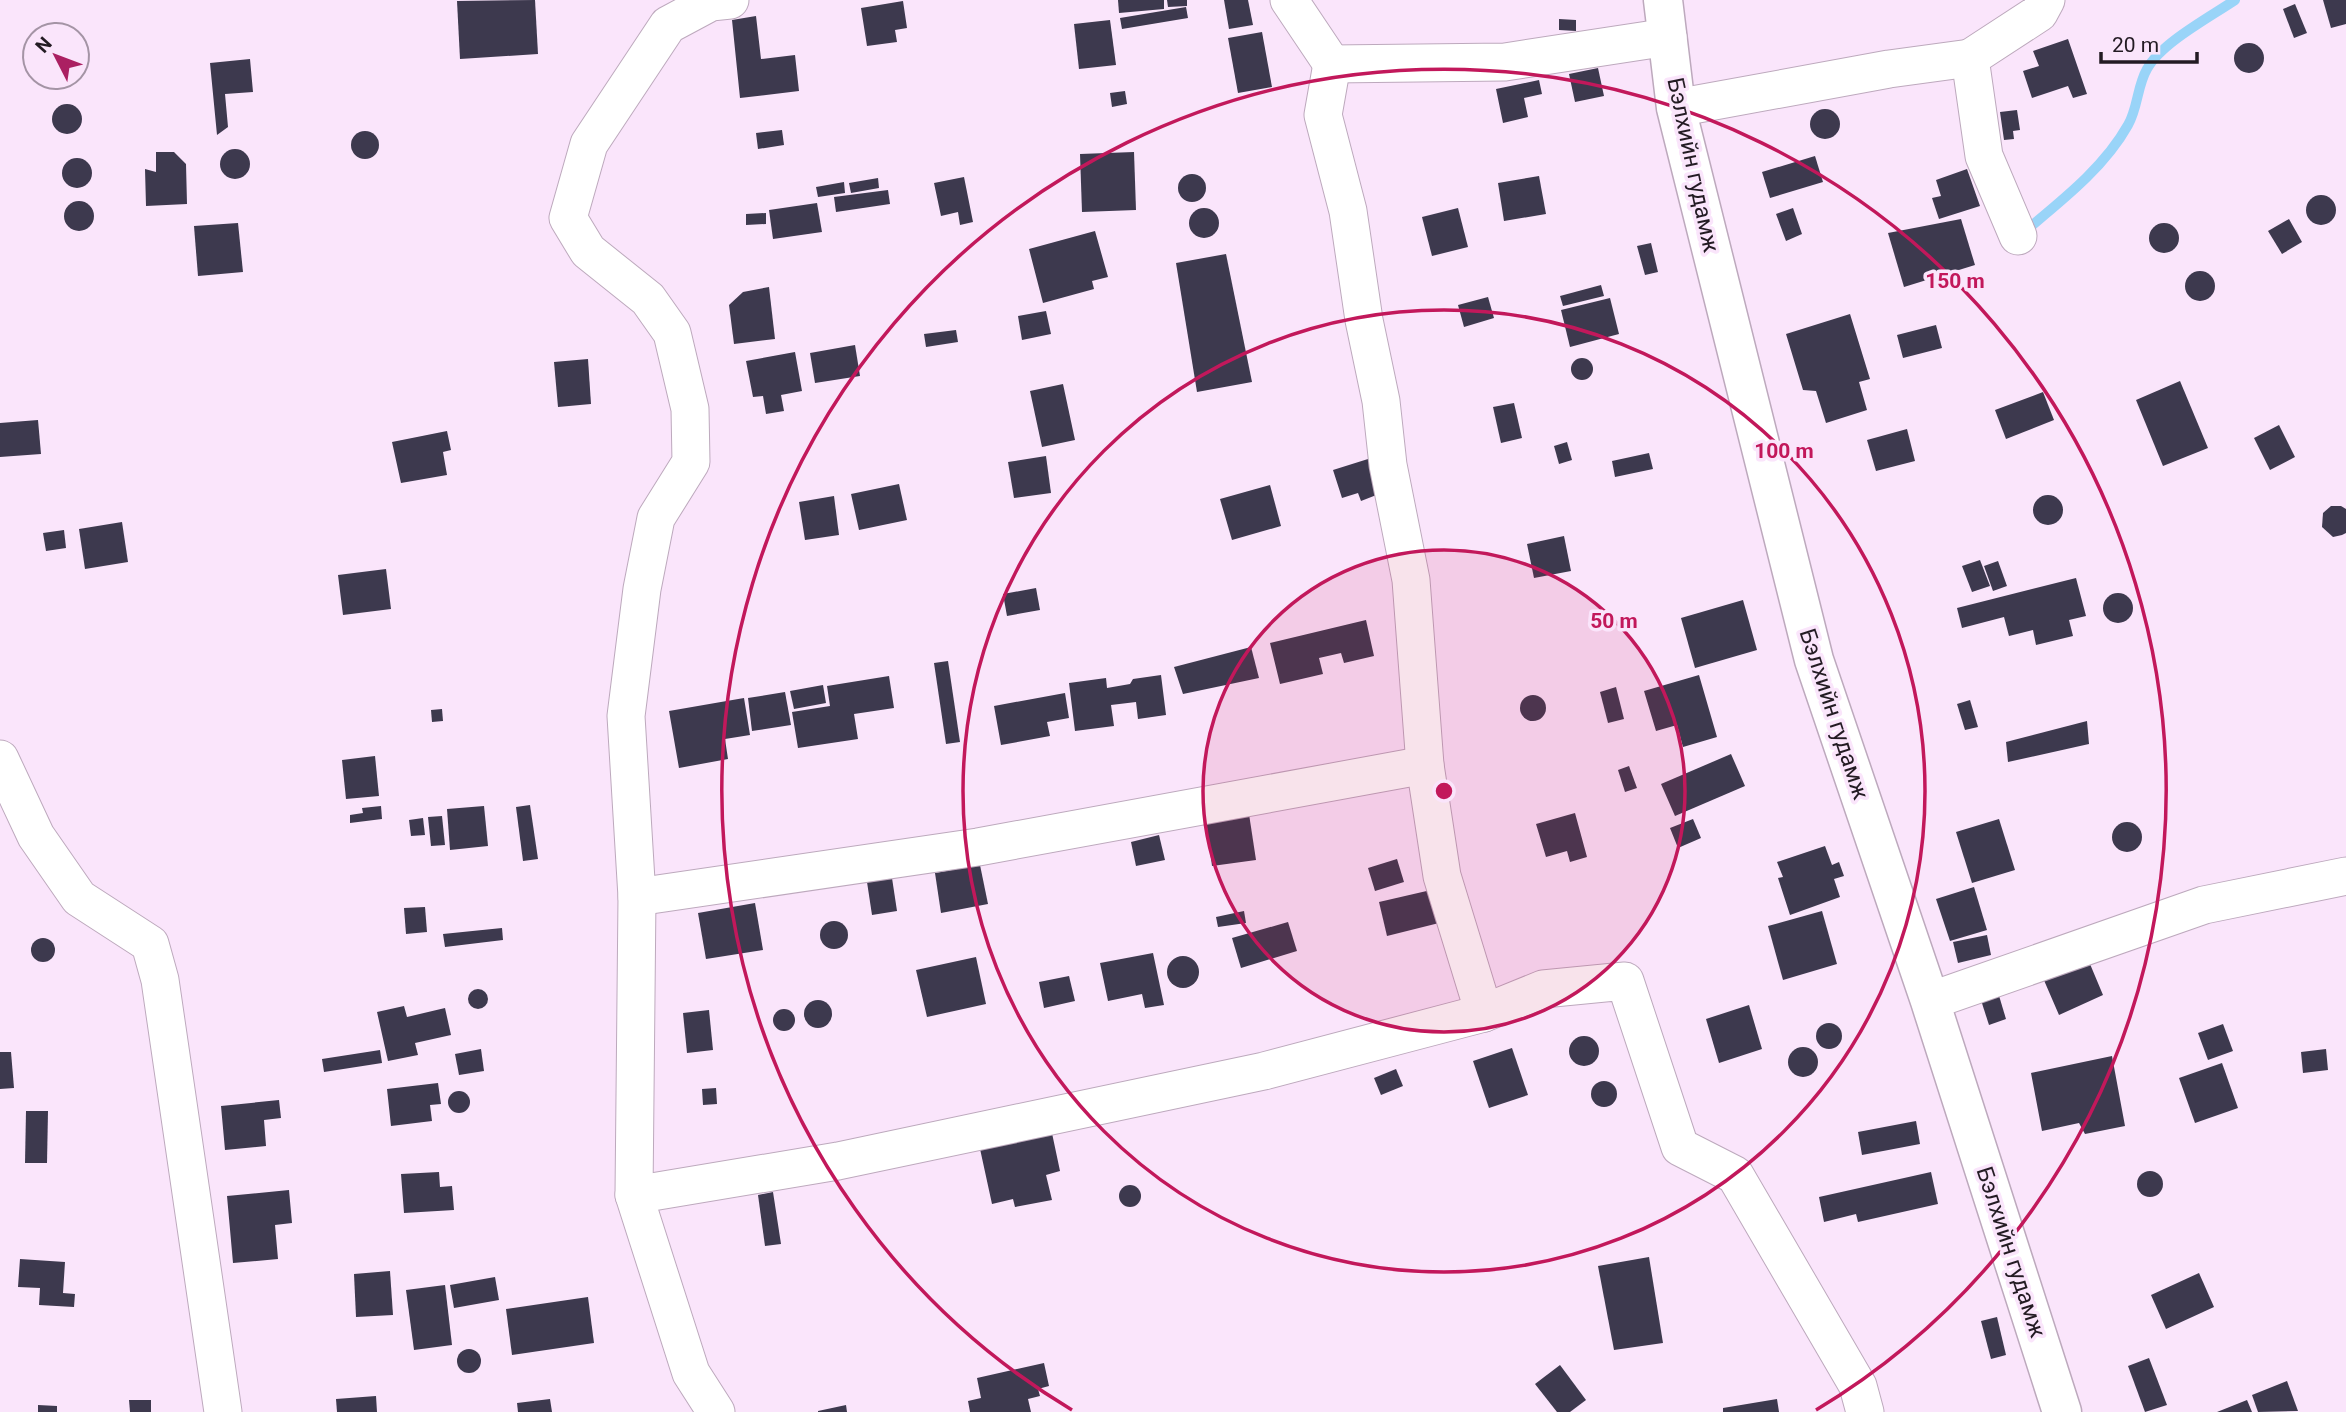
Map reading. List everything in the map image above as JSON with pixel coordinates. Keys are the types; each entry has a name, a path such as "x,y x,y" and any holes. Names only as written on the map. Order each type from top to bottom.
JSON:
{"main road":[{"name":"Бэлхийн гудамж","path":"1663,0 1676,108 1814,660 1930,1001 2062,1412"}],"street":[{"path":"1289,0 1332,64 1323,115 1348,211 1364,320 1381,401 1388,465 1411,580 1425,765 1442,876 1484,1013"},
{"path":"1676,108 1889,69 1970,58 2039,13 2046,0"},
{"path":"716,1 668,25 589,144 568,218 588,251 649,299 672,332 690,409 691,462 656,518 642,589 626,716 637,897 634,1195 691,1373 716,1412"},
{"path":"1332,64 1505,62 1668,37"},
{"path":"1970,58 1984,156 2018,236"},
{"path":"0,759 36,836 79,898 150,944 160,979 223,1412"},
{"path":"637,897 978,847 1425,765"},
{"path":"1930,1001 2204,905 2346,876"},
{"path":"634,1195 838,1161 1238,1076 1484,1013 1543,989 1625,981 1681,1147 1735,1175 1858,1386 1865,1412"}],"building":[{"path":"535,0 538,54 460,59 457,1"},
{"path":"1118,0 1164,0 1164,9 1119,13"},
{"path":"1167,0 1187,0 1187,6 1168,7"},
{"path":"1224,0 1248,0 1253,25 1229,29"},
{"path":"2323,0 2346,0 2346,24 2331,28"},
{"path":"903,1 907,28 895,30 897,42 867,46 861,8"},
{"path":"2295,4 2307,33 2294,38 2283,9"},
{"path":"1186,7 1188,18 1122,29 1120,18"},
{"path":"756,16 761,59 795,55 799,91 740,98 732,20"},
{"path":"1559,19 1576,20 1576,31 1559,30"},
{"path":"1110,20 1116,65 1079,69 1074,24"},
{"path":"1262,32 1272,87 1238,93 1228,38"},
{"path":"2068,39 2087,94 2073,98 2068,86 2032,98 2023,71 2039,66 2033,51"},
{"path":"2249,43 2260,47 2264,58 2260,69 2249,73 2238,69 2234,58 2238,47"},
{"path":"250,59 253,92 225,94 228,127 217,135 210,63"},
{"path":"1598,68 1604,96 1575,102 1569,74"},
{"path":"1539,80 1542,94 1524,98 1528,117 1503,123 1496,89"},
{"path":"1125,91 1127,104 1112,107 1110,93"},
{"path":"67,104 73,105 81,113 81,125 73,133 67,134 61,133 53,125 52,119 53,113 61,105"},
{"path":"1825,109 1836,113 1840,124 1836,135 1825,139 1814,135 1810,124 1814,113"},
{"path":"2017,110 2020,130 2013,131 2014,139 2004,140 2000,112"},
{"path":"782,130 784,145 758,149 756,133"},
{"path":"365,131 375,135 379,145 375,155 365,159 355,155 351,145 355,135"},
{"path":"235,149 241,150 249,158 249,170 241,178 235,179 229,178 221,170 220,164 221,158 229,150"},
{"path":"156,152 174,152 186,164 187,204 146,206 145,169 156,172"},
{"path":"1134,152 1136,210 1082,212 1080,154"},
{"path":"1815,156 1823,182 1770,198 1762,172"},
{"path":"77,158 83,159 91,167 91,179 83,187 77,188 71,187 63,179 62,173 63,167 71,159"},
{"path":"1967,169 1980,206 1939,219 1932,198 1941,196 1936,180"},
{"path":"1192,174 1202,178 1206,188 1202,198 1192,202 1182,198 1178,188 1182,178"},
{"path":"1539,176 1546,214 1504,221 1498,183"},
{"path":"964,177 973,222 960,225 958,212 941,216 934,183"},
{"path":"878,178 879,188 851,193 849,183"},
{"path":"844,182 845,193 818,197 816,187"},
{"path":"888,190 890,204 836,212 834,197"},
{"path":"2321,195 2332,199 2336,210 2332,221 2321,225 2310,221 2306,210 2310,199"},
{"path":"79,201 85,202 93,210 93,222 85,230 79,231 73,230 65,222 64,216 65,210 73,202"},
{"path":"817,203 822,232 773,239 769,210"},
{"path":"1204,208 1214,213 1219,223 1214,233 1204,238 1194,233 1189,223 1194,213"},
{"path":"1458,208 1468,247 1432,256 1422,217"},
{"path":"1793,208 1802,234 1786,241 1776,214"},
{"path":"766,213 766,224 746,225 746,214"},
{"path":"1961,219 1975,265 1904,287 1888,233"},
{"path":"2289,219 2302,242 2282,254 2268,231"},
{"path":"238,223 243,272 198,276 194,226"},
{"path":"2164,223 2175,227 2179,238 2175,249 2164,253 2153,249 2149,238 2153,227"},
{"path":"1095,231 1108,277 1092,281 1094,289 1043,303 1029,249"},
{"path":"1651,243 1658,272 1645,275 1637,246"},
{"path":"1226,254 1252,382 1197,392 1176,263"},
{"path":"2200,271 2211,275 2215,286 2211,297 2200,301 2189,297 2185,286 2189,275"},
{"path":"1601,285 1604,296 1563,306 1560,296"},
{"path":"769,287 775,339 734,344 729,305 743,292"},
{"path":"1488,297 1494,318 1464,327 1458,305"},
{"path":"1610,298 1619,334 1570,347 1561,310"},
{"path":"1046,311 1051,334 1022,340 1018,316"},
{"path":"1850,314 1870,379 1859,382 1867,410 1826,423 1816,391 1803,390 1786,334"},
{"path":"1936,325 1942,348 1903,358 1897,335"},
{"path":"956,330 958,342 926,347 924,334"},
{"path":"855,345 860,376 815,383 810,353"},
{"path":"795,352 802,391 781,395 784,411 766,414 763,396 753,397 746,361"},
{"path":"1582,358 1590,361 1593,369 1590,377 1582,380 1574,377 1571,369 1574,361"},
{"path":"588,359 591,404 558,407 554,362"},
{"path":"2180,381 2208,448 2163,466 2136,400"},
{"path":"1063,384 1075,440 1042,447 1030,391"},
{"path":"2043,392 2054,420 2006,439 1995,410"},
{"path":"1514,403 1522,438 1501,443 1493,407"},
{"path":"38,420 41,454 0,457 0,423"},
{"path":"2279,425 2295,457 2270,470 2254,438"},
{"path":"1907,429 1915,461 1876,471 1867,440"},
{"path":"447,431 451,450 443,452 447,475 401,483 392,442"},
{"path":"1567,442 1572,460 1559,464 1554,446"},
{"path":"1649,453 1653,469 1615,477 1612,461"},
{"path":"1046,456 1051,493 1014,498 1008,462"},
{"path":"1368,459 1379,494 1361,501 1358,493 1342,498 1333,470"},
{"path":"899,484 907,520 859,530 851,494"},
{"path":"1270,485 1281,526 1232,540 1220,499"},
{"path":"2048,495 2059,499 2063,510 2059,521 2048,525 2037,521 2033,510 2037,499"},
{"path":"834,496 839,535 805,540 799,502"},
{"path":"2331,506 2346,509 2346,533 2333,537 2322,527 2323,513"},
{"path":"122,522 128,562 85,569 79,529"},
{"path":"64,530 66,548 46,551 43,533"},
{"path":"1564,536 1571,571 1534,578 1527,544"},
{"path":"1980,560 1990,586 1972,592 1962,566"},
{"path":"1998,561 2007,586 1993,591 1984,566"},
{"path":"386,569 391,609 343,615 338,575"},
{"path":"2076,578 2086,616 2069,620 2073,636 2036,645 2033,630 2009,636 2004,617 1962,628 1957,608"},
{"path":"1036,588 1040,610 1007,616 1003,594"},
{"path":"2118,593 2129,597 2133,608 2129,619 2118,623 2107,619 2103,608 2107,597"},
{"path":"1743,600 1757,650 1695,668 1681,618"},
{"path":"1366,620 1374,656 1344,663 1341,653 1319,658 1323,674 1280,684 1270,643"},
{"path":"1251,647 1259,678 1183,694 1174,667"},
{"path":"948,661 960,742 946,744 934,663"},
{"path":"1161,675 1166,715 1138,719 1136,702 1111,705 1114,726 1075,731 1069,683 1106,678 1107,688 1130,684 1133,679"},
{"path":"1699,675 1717,737 1683,747 1677,725 1656,731 1644,691"},
{"path":"889,676 894,708 854,714 858,739 798,748 792,712 830,706 827,686"},
{"path":"823,685 826,703 794,709 790,691"},
{"path":"1616,687 1624,719 1608,723 1600,692"},
{"path":"785,692 791,725 752,731 748,698"},
{"path":"1065,693 1069,718 1047,722 1050,736 1001,745 994,706"},
{"path":"1533,695 1542,699 1546,708 1542,717 1533,721 1524,717 1520,708 1524,699"},
{"path":"744,698 750,735 725,739 728,759 679,768 669,711"},
{"path":"1970,700 1978,727 1965,730 1957,704"},
{"path":"442,709 443,721 432,722 431,710"},
{"path":"2087,721 2089,744 2008,762 2006,742"},
{"path":"1731,754 1745,786 1675,816 1661,784"},
{"path":"375,756 379,796 346,799 342,760"},
{"path":"1629,766 1637,788 1625,792 1618,770"},
{"path":"530,805 538,859 523,861 516,807"},
{"path":"381,806 382,819 350,823 350,815 363,813 362,808"},
{"path":"484,806 488,846 450,850 447,809"},
{"path":"1575,813 1587,857 1570,862 1567,851 1546,857 1536,824"},
{"path":"1249,814 1256,860 1212,866 1206,820"},
{"path":"442,816 445,845 431,846 428,817"},
{"path":"423,818 425,835 411,836 409,820"},
{"path":"1693,819 1701,838 1678,848 1670,828"},
{"path":"1999,819 2015,870 1972,883 1956,832"},
{"path":"2127,822 2138,826 2142,837 2138,848 2127,852 2116,848 2112,837 2116,826"},
{"path":"1159,835 1165,860 1136,866 1131,842"},
{"path":"1825,846 1832,865 1839,862 1844,876 1834,879 1840,897 1790,915 1778,878 1783,877 1777,862"},
{"path":"1397,859 1404,882 1375,891 1368,868"},
{"path":"980,865 988,904 941,913 935,873"},
{"path":"892,878 897,911 872,915 867,882"},
{"path":"1974,887 1987,930 1950,941 1936,899"},
{"path":"1431,890 1439,923 1387,936 1379,902"},
{"path":"755,903 763,950 706,959 698,913"},
{"path":"425,907 427,932 406,934 404,908"},
{"path":"1244,911 1246,923 1218,927 1216,917"},
{"path":"1822,911 1837,964 1783,980 1768,926"},
{"path":"834,921 844,925 848,935 844,945 834,949 824,945 820,935 824,925"},
{"path":"1288,922 1297,951 1241,968 1232,938"},
{"path":"502,928 503,940 445,947 443,934"},
{"path":"1987,935 1991,955 1958,963 1953,942"},
{"path":"43,938 52,941 55,950 52,959 43,962 34,959 31,950 34,941"},
{"path":"1153,953 1164,1005 1145,1008 1142,994 1108,1001 1100,963"},
{"path":"1183,956 1194,961 1199,972 1194,983 1183,988 1172,983 1167,972 1172,961"},
{"path":"976,957 986,1004 927,1017 916,970"},
{"path":"2075,964 2077,969 2090,964 2103,995 2059,1015 2043,978"},
{"path":"1069,976 1075,1001 1044,1008 1039,982"},
{"path":"478,989 485,992 488,999 485,1006 478,1009 471,1006 468,999 471,992"},
{"path":"1997,989 2006,1019 1989,1025 1979,994"},
{"path":"818,1000 828,1004 832,1014 828,1024 818,1028 808,1024 804,1014 808,1004"},
{"path":"1749,1005 1762,1049 1719,1063 1706,1019"},
{"path":"404,1006 407,1017 445,1008 451,1035 415,1043 418,1055 388,1061 377,1012"},
{"path":"784,1009 792,1012 795,1020 792,1028 784,1031 776,1028 773,1020 776,1012"},
{"path":"709,1010 713,1050 687,1053 683,1013"},
{"path":"1829,1023 1838,1027 1842,1036 1838,1045 1829,1049 1820,1045 1816,1036 1820,1027"},
{"path":"2223,1024 2233,1051 2208,1060 2198,1033"},
{"path":"1584,1036 1595,1040 1599,1051 1595,1062 1584,1066 1573,1062 1569,1051 1573,1040"},
{"path":"1803,1047 1814,1051 1818,1062 1814,1073 1803,1077 1792,1073 1788,1062 1792,1051"},
{"path":"1512,1048 1528,1095 1489,1108 1473,1061"},
{"path":"481,1049 484,1071 459,1075 455,1054"},
{"path":"2326,1049 2328,1070 2303,1073 2301,1052"},
{"path":"380,1050 382,1063 324,1072 322,1059"},
{"path":"0,1052 11,1052 14,1088 0,1089"},
{"path":"2112,1056 2125,1126 2085,1134 2079,1123 2042,1131 2031,1073"},
{"path":"2222,1063 2238,1108 2195,1123 2179,1078"},
{"path":"1396,1069 1403,1086 1381,1095 1374,1078"},
{"path":"1604,1081 1613,1085 1617,1094 1613,1103 1604,1107 1595,1103 1591,1094 1595,1085"},
{"path":"438,1083 441,1104 430,1105 432,1121 391,1126 387,1089"},
{"path":"716,1088 717,1104 703,1105 702,1089"},
{"path":"455,1091 463,1091 470,1098 470,1106 463,1113 455,1113 448,1106 448,1098"},
{"path":"279,1100 281,1118 264,1120 266,1146 225,1150 221,1106"},
{"path":"26,1111 48,1111 47,1163 25,1163"},
{"path":"1049,1119 1060,1171 1046,1175 1052,1200 1015,1207 1013,1199 992,1204 977,1135"},
{"path":"1916,1121 1920,1144 1862,1155 1858,1132"},
{"path":"2150,1171 2159,1175 2163,1184 2159,1193 2150,1197 2141,1193 2137,1184 2141,1175"},
{"path":"439,1172 440,1187 452,1186 454,1210 404,1213 401,1174"},
{"path":"1931,1172 1938,1204 1858,1222 1856,1214 1824,1222 1819,1197"},
{"path":"1130,1185 1138,1188 1141,1196 1138,1204 1130,1207 1122,1204 1119,1196 1122,1188"},
{"path":"289,1190 292,1223 275,1225 278,1259 233,1263 227,1196"},
{"path":"773,1192 781,1244 765,1246 758,1195"},
{"path":"1649,1257 1663,1343 1614,1350 1598,1266"},
{"path":"20,1259 65,1262 63,1293 75,1294 74,1307 39,1305 40,1288 18,1287"},
{"path":"390,1271 393,1315 356,1317 354,1274"},
{"path":"2199,1273 2214,1307 2166,1329 2151,1295"},
{"path":"495,1277 499,1300 454,1308 450,1285"},
{"path":"445,1285 452,1345 414,1350 406,1290"},
{"path":"588,1297 594,1343 512,1355 506,1309"},
{"path":"1997,1317 2006,1355 1991,1359 1981,1321"},
{"path":"469,1349 480,1356 481,1361 474,1372 469,1373 458,1366 457,1361 464,1350"},
{"path":"2149,1358 2167,1405 2145,1412 2128,1366"},
{"path":"1044,1363 1049,1386 1038,1389 1040,1396 1028,1399 1031,1412 970,1412 968,1401 981,1398 977,1378"},
{"path":"1560,1365 1586,1400 1570,1412 1557,1412 1535,1384"},
{"path":"2287,1381 2298,1411 2258,1412 2252,1395"},
{"path":"376,1396 377,1412 337,1412 336,1399"},
{"path":"550,1399 552,1412 518,1412 517,1403"},
{"path":"1777,1399 1779,1412 1723,1412 1723,1408"},
{"path":"129,1400 151,1400 151,1412 130,1412"},
{"path":"2247,1400 2252,1412 2217,1412"},
{"path":"38,1405 57,1406 57,1412 38,1412"},
{"path":"846,1405 847,1412 818,1412 818,1411"}],"waterway":[{"path":"2024,232 2081,183 2107,156 2131,118 2144,76 2154,59 2187,31 2235,0"}]}
